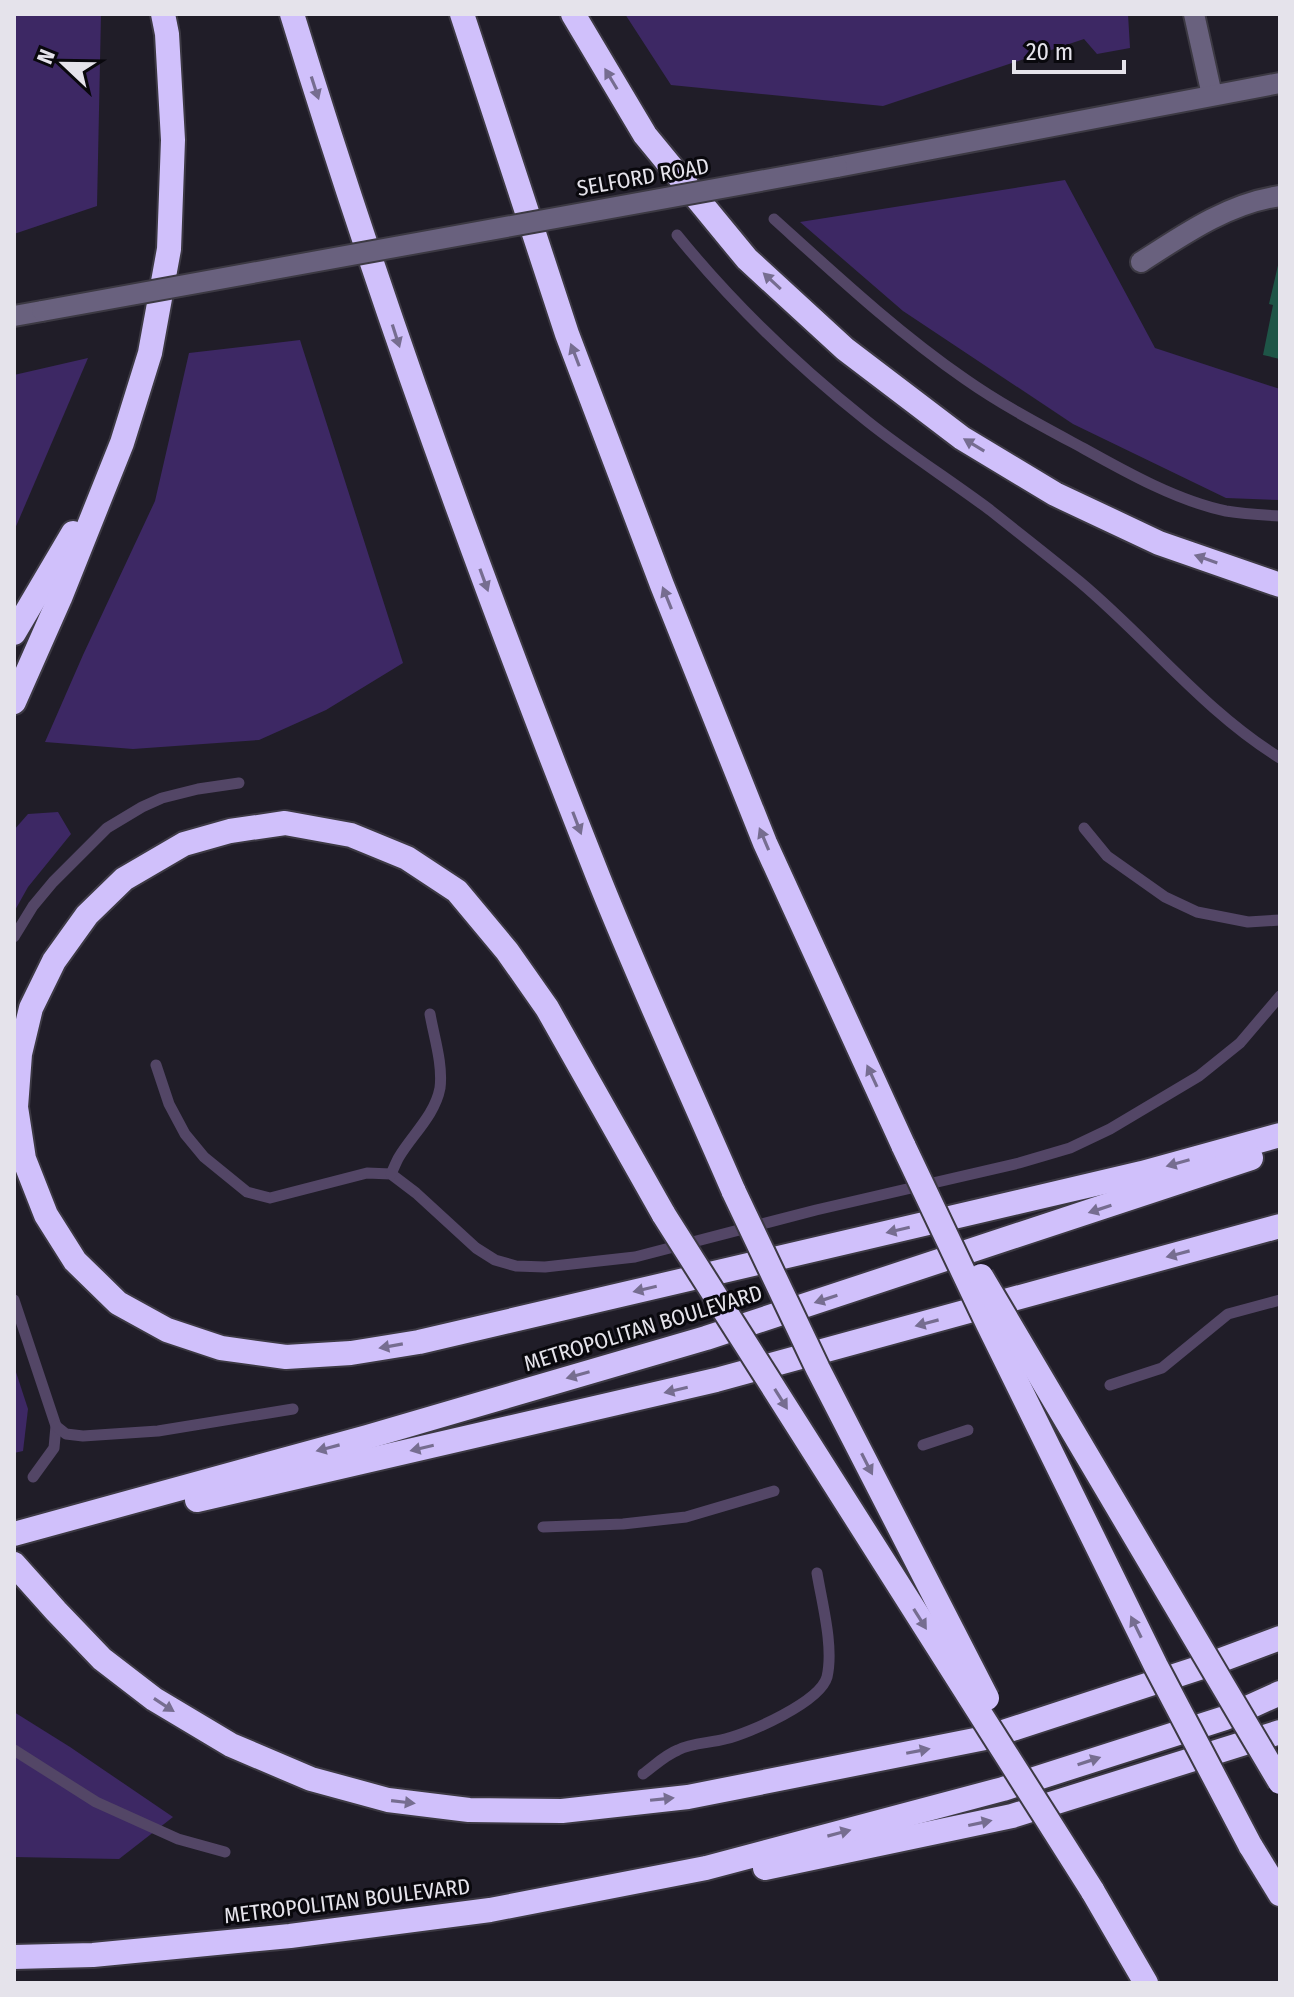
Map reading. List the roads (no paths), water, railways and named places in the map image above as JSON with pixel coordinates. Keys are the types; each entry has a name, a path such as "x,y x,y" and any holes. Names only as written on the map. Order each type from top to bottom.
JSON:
{"highway":[{"path":"14,702 60,598 122,443 150,353 169,249 173,140 167,34 163,14"},
{"path":"292,14 408,372 501,627 600,881 734,1192 818,1369 993,1711 1146,1983"},
{"path":"462,14 567,334 662,585 765,843 904,1147 1143,1640 1250,1845 1280,1894"},
{"path":"573,14 645,135 747,259 845,349 962,438 1055,494 1159,543 1280,585"},
{"path":"14,633 122,443"},
{"path":"1092,1890 664,1215 547,1008 507,951 457,891 407,858 351,835 285,823 230,831 184,844 124,879 87,915 54,961 31,1008 20,1054 16,1107 24,1159 46,1215 75,1261 118,1303 167,1330 221,1348 286,1357 351,1353 434,1338 1142,1173 1280,1135"},
{"path":"904,1147 1280,1782"},
{"name":"METROPOLITAN BOULEVARD","path":"14,1534 367,1437 706,1338 1280,1148"},
{"path":"14,1541 716,1380 1280,1226"},
{"path":"14,1564 102,1659 154,1699 231,1745 311,1779 388,1800 469,1810 562,1811 688,1797 985,1738 1205,1666 1280,1638"},
{"name":"METROPOLITAN BOULEVARD","path":"14,1957 93,1955 290,1936 490,1910 706,1868 1003,1789 1225,1718 1280,1693"},
{"path":"490,1910 709,1880 1012,1816 1280,1732"}],"street":[{"path":"1194,14 1212,95"},
{"name":"SELFORD ROAD","path":"14,316 837,167 1280,83"},
{"path":"1141,262 1204,222 1280,196"}],"waterway":[{"path":"774,219 915,342 1008,406 1170,493 1226,511 1280,516"},
{"path":"677,235 744,310 841,400 990,510 1069,573 1226,719 1280,758"},
{"path":"14,937 33,906 53,882 107,828 162,798 239,783"},
{"path":"1084,828 1107,856 1165,897 1197,912 1248,922 1280,920"},
{"path":"156,1065 169,1104 185,1134 204,1157 247,1192 270,1198 367,1173 391,1174 476,1248 495,1260 516,1266 545,1267 635,1257 1070,1148 1110,1129 1199,1076 1240,1043 1280,996"},
{"path":"391,1174 433,1107 440,1088 439,1060 430,1014"},
{"path":"14,1300 56,1426 54,1448 33,1477"},
{"path":"1110,1385 1162,1368 1228,1314 1280,1300"},
{"path":"56,1426 66,1434 83,1436 158,1431 293,1409"},
{"path":"923,1445 968,1430"},
{"path":"543,1527 623,1524 686,1517 774,1491"},
{"path":"643,1774 683,1748 725,1739 766,1723 798,1706 822,1687 827,1677 829,1652 817,1573"},
{"path":"14,1750 96,1802 178,1839 225,1852"}]}
